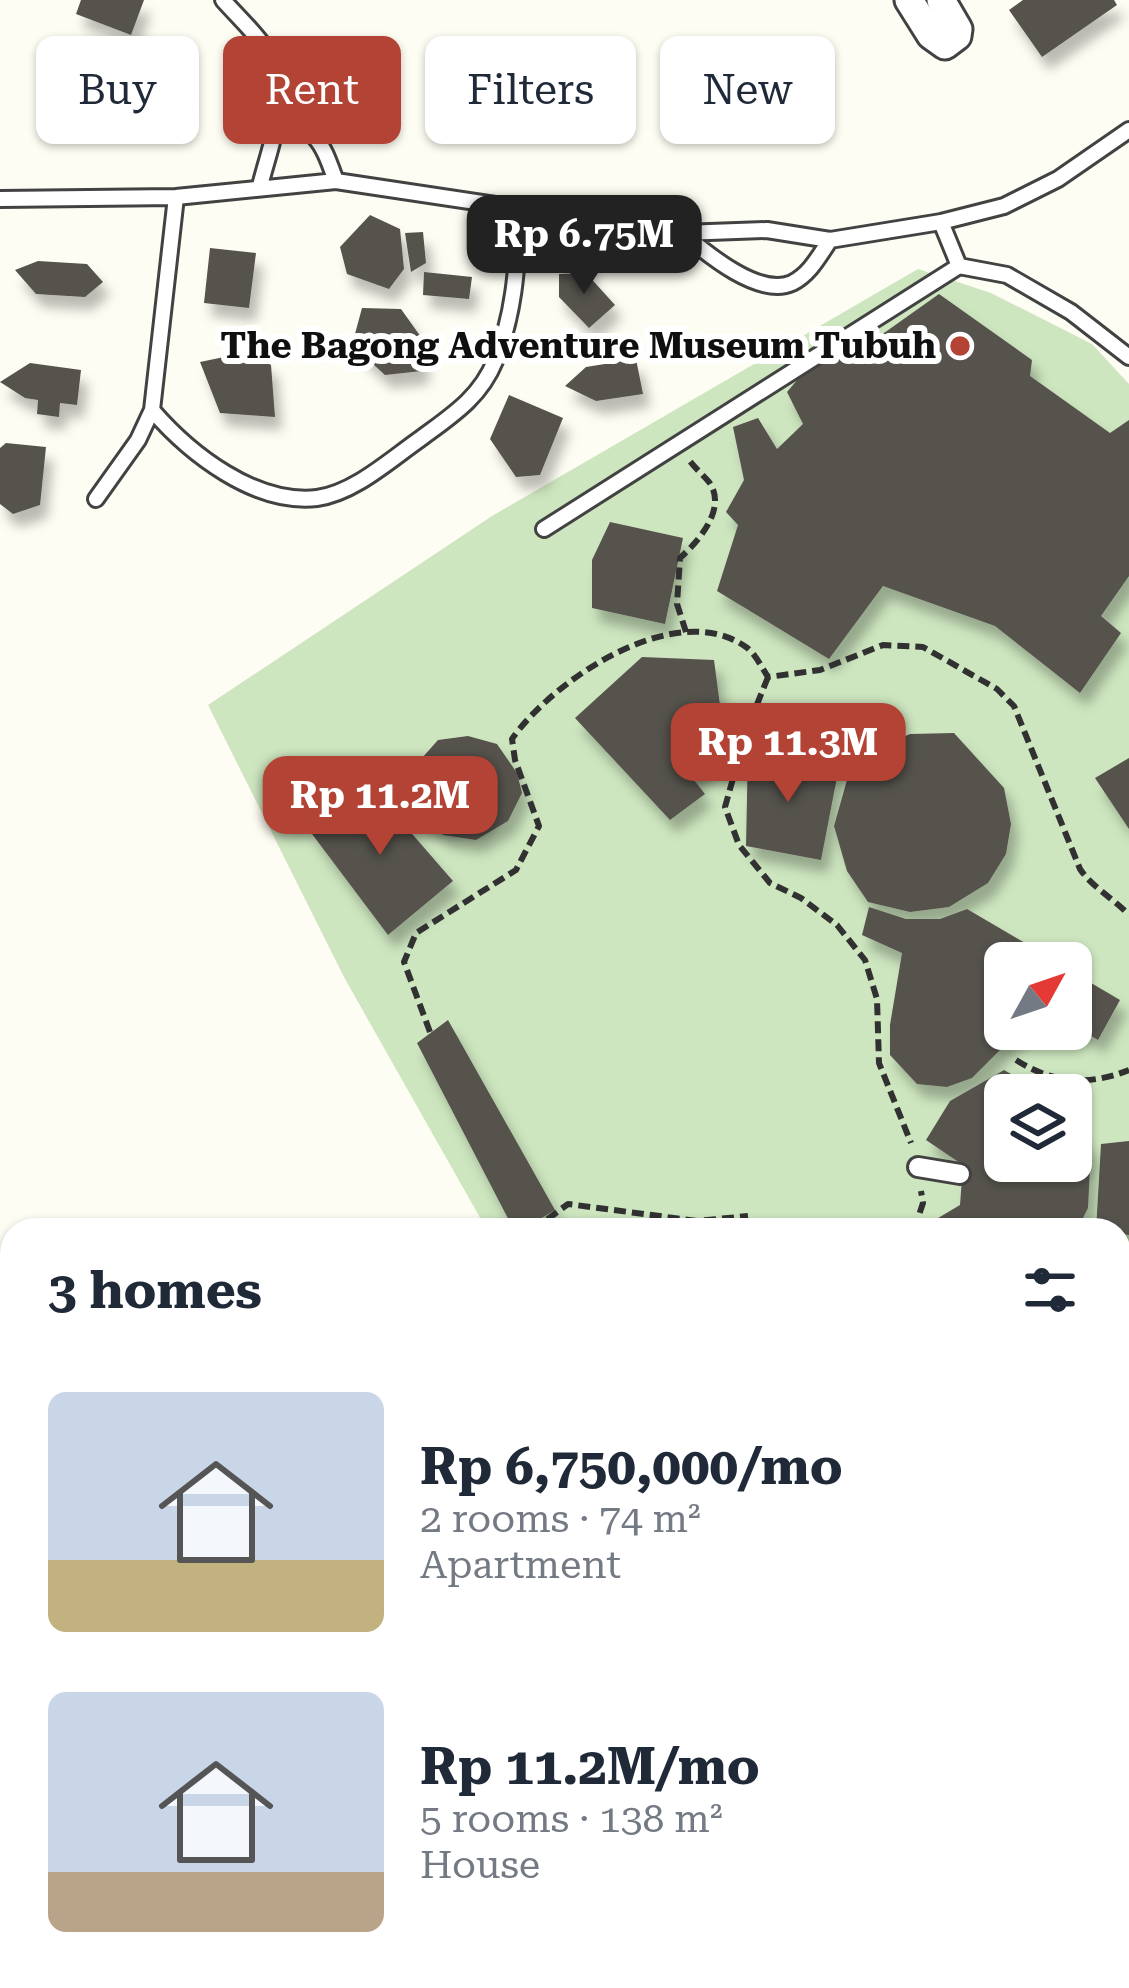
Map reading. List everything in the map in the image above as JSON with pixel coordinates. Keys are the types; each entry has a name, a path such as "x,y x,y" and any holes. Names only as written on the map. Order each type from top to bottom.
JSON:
{"street":[{"path":"909,0 944,45 957,36 958,29 941,0"},
{"path":"919,1167 961,1174"}],"lane":[{"path":"223,0 254,36"},
{"path":"0,199 176,196 336,181 682,233 766,230 830,240 941,222 1004,206 1058,178 1129,130"},
{"path":"260,186 270,144"},
{"path":"321,144 336,181"},
{"path":"96,499 139,440 152,410 176,196"},
{"path":"152,410 177,440 274,496 319,498 368,477 473,400 495,362 516,292 520,208"},
{"path":"941,222 959,266"},
{"path":"682,233 731,269 778,286 792,283 810,269 830,240"},
{"path":"544,530 959,266 1007,275 1071,312 1129,357"}],"path":[{"path":"677,448 712,485 714,496 708,529 680,558 677,604 686,632"},
{"path":"430,1032 404,962 416,933 516,870 538,826 512,739 536,709 592,663 664,634 720,637 748,647 768,677"},
{"path":"768,677 820,670 883,646 923,646 997,689 1014,706 1080,869 1129,914"},
{"path":"768,677 746,732 725,807 739,845 770,883 802,898 837,925 865,960 877,999 879,1064 919,1167 923,1203 918,1218"},
{"path":"1016,1060 1036,1073 1095,1083 1129,1070"},
{"path":"549,1218 568,1204 682,1218"},
{"path":"723,1218 748,1216"}],"green space":[{"path":"918,269 991,293 1092,344 1129,384 1129,1218 480,1218 345,979 208,705 492,516"}],"building":[{"path":"81,0 144,0 131,35 76,14"},
{"path":"1023,0 1114,0 1117,5 1042,57 1009,10"},
{"path":"370,215 400,229 404,269 389,289 347,274 340,247"},
{"path":"423,232 426,263 411,272 405,233"},
{"path":"210,248 256,253 249,308 204,303"},
{"path":"38,261 87,264 103,282 85,297 36,294 15,270"},
{"path":"424,272 472,277 469,299 423,295"},
{"path":"586,273 615,305 589,328 559,297 559,274"},
{"path":"939,294 1032,360 1030,376 1110,433 1129,420 1129,576 1101,616 1121,633 1080,693 995,626 883,586 829,659 717,591 738,525 726,512 744,480 733,427 758,418 777,449 803,424 787,392 809,366 853,355"},
{"path":"362,308 401,309 421,337 422,371 385,375 352,345"},
{"path":"248,352 271,365 275,417 220,413 200,362"},
{"path":"636,359 643,394 596,401 565,386 586,367"},
{"path":"30,363 81,370 77,405 60,403 59,417 37,414 38,400 25,398 0,382"},
{"path":"509,395 563,418 540,475 516,477 490,439"},
{"path":"6,443 46,447 40,505 13,514 0,504 0,448"},
{"path":"610,522 683,538 665,624 592,608 592,560"},
{"path":"642,657 714,660 725,743 694,780 705,794 670,820 575,718"},
{"path":"954,733 1004,788 1011,824 1006,854 988,883 949,907 910,912 868,902 847,871 834,826 847,780 865,754 910,734"},
{"path":"468,736 497,744 517,773 522,793 508,821 476,840 443,835 422,817 410,793 422,758 438,740"},
{"path":"748,749 838,772 821,860 746,846"},
{"path":"1129,758 1129,829 1095,778"},
{"path":"367,782 453,881 388,935 309,830"},
{"path":"869,907 906,919 940,919 967,909 1023,942 984,942 984,1050 1000,1050 972,1078 947,1087 917,1084 890,1055 902,953 862,935"},
{"path":"1092,984 1120,1000 1098,1040 1092,1036"},
{"path":"448,1020 555,1210 542,1218 508,1218 417,1043"},
{"path":"984,1081 984,1182 1089,1182 1088,1208 1083,1218 938,1218 960,1205 963,1165 926,1140 950,1101"},
{"path":"1129,1141 1129,1218 1097,1218 1101,1144"}],"place":[{"name":"The Bagong Adventure Museum Tubuh","path":"960,346"}]}
